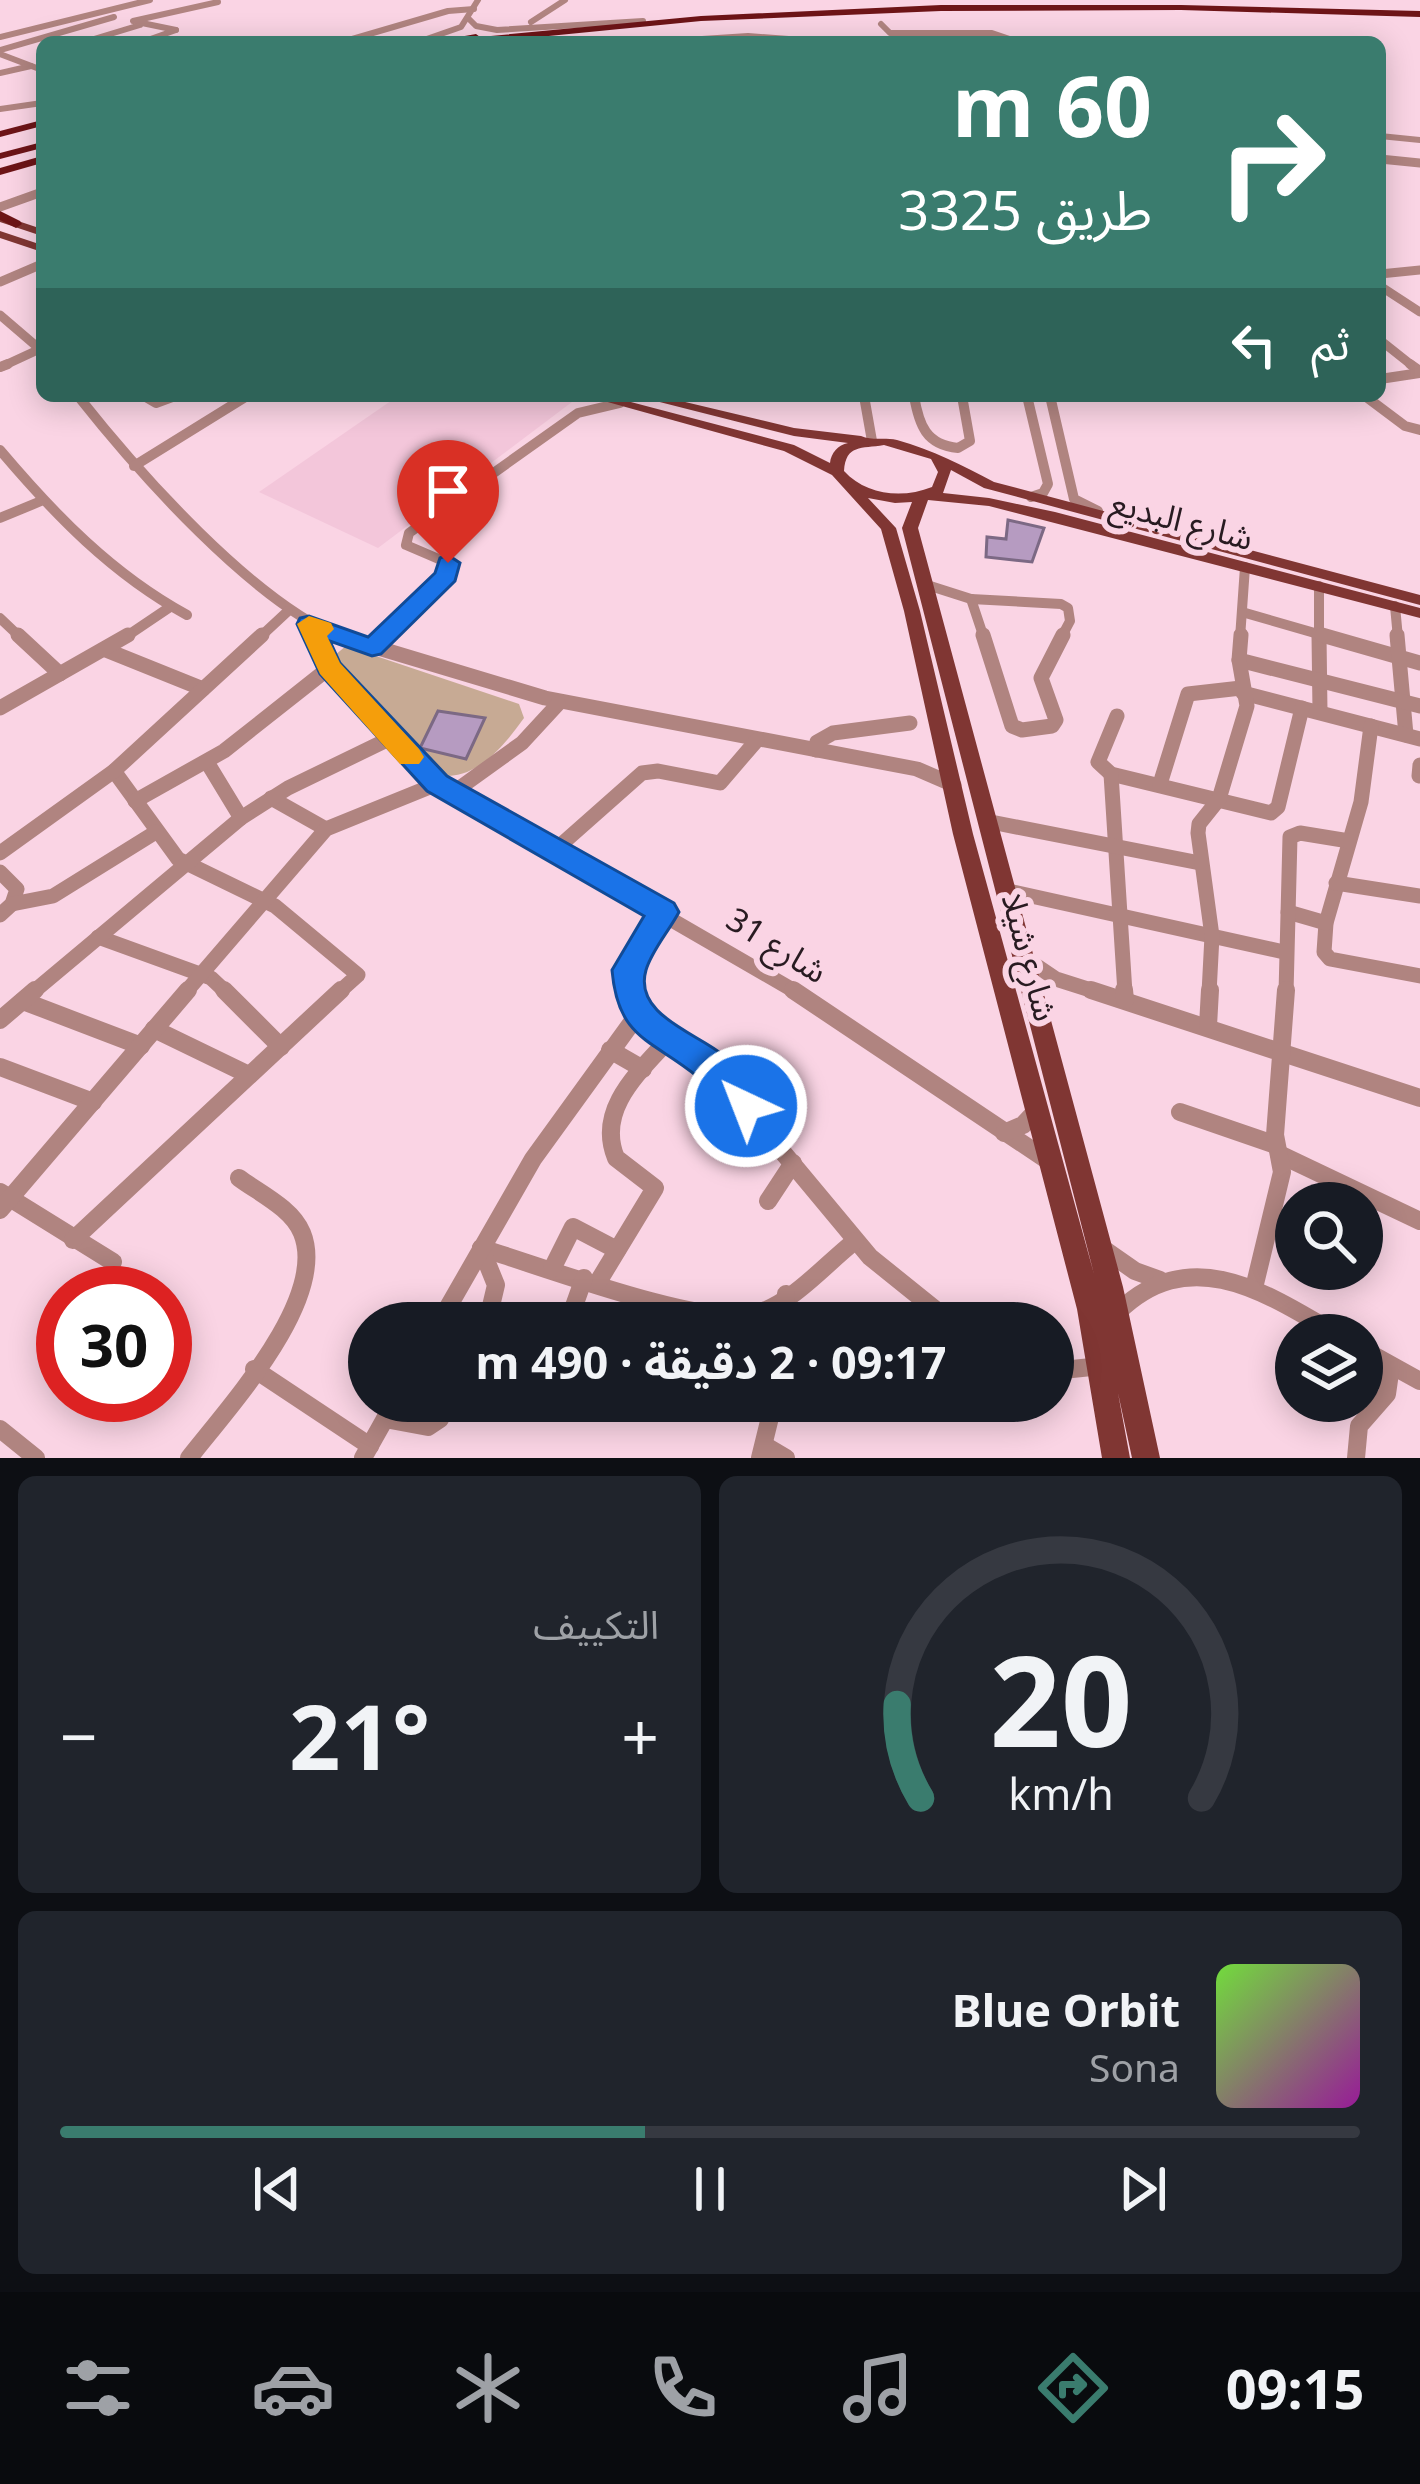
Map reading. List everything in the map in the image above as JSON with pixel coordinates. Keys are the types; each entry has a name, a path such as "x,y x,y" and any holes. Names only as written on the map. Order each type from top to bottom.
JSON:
{"highway":[{"path":"563,36 639,25 856,10 1096,6 1420,17"},
{"path":"489,36 560,28 842,17 1420,17"},
{"path":"576,36 639,25"},
{"path":"505,36 560,28"},
{"path":"0,134 36,125"},
{"path":"0,147 36,137"},
{"path":"0,156 36,147"},
{"path":"0,170 36,160"},
{"path":"0,211 16,224"}],"main road":[{"path":"16,224 36,230"},
{"path":"0,234 36,247"},
{"path":"616,402 809,455 844,480"},
{"path":"668,402 794,432 872,441"},
{"path":"844,480 842,451 872,441"},
{"name":"شارع البديع","path":"872,441 912,446 975,479 1031,497 1420,600"},
{"path":"763,442 814,468 866,516 927,598"},
{"name":"شارع شيلا","path":"936,456 944,480 924,496 910,521 1116,1314 1146,1458"},
{"name":"شارع البديع","path":"844,480 884,497 924,496 1026,510 1420,613"},
{"name":"شارع شيلا","path":"844,480 888,529 927,598 945,749 963,834 1053,1165 1101,1366 1116,1458"}],"street":[{"path":"0,37 150,0"},
{"path":"438,36 469,19 478,0"},
{"path":"531,22 565,0"},
{"path":"133,21 218,2"},
{"path":"363,36 448,11 474,9"},
{"path":"92,11 176,30 159,36"},
{"path":"56,36 114,16"},
{"path":"469,19 476,26 497,30 639,25"},
{"path":"103,36 145,23"},
{"path":"881,24 890,34 1008,36"},
{"path":"0,52 36,43"},
{"path":"0,52 36,68"},
{"path":"0,73 31,66"},
{"path":"0,110 36,102"},
{"path":"1386,137 1420,140"},
{"path":"1386,160 1420,163"},
{"path":"0,211 36,195"},
{"path":"0,282 36,267"},
{"path":"1386,273 1420,270"},
{"path":"1386,290 1420,312"},
{"path":"0,315 36,346"},
{"path":"1386,345 1420,372"},
{"path":"0,367 36,352"},
{"path":"1386,378 1420,372"},
{"path":"83,402 134,466 288,611 309,624 558,704 917,769 954,785"},
{"path":"134,466 237,402"},
{"path":"578,413 581,402"},
{"path":"865,402 872,441"},
{"path":"915,402 922,433 934,443 958,448 970,441 963,402"},
{"path":"1028,402 1048,484 1043,494 1031,497"},
{"path":"1051,402 1074,499 1125,520"},
{"path":"1373,402 1400,423 1420,430"},
{"path":"156,403 163,418"},
{"path":"372,648 447,575 448,563 410,548 406,540 410,533 578,413 620,403"},
{"path":"0,450 41,501 170,607 187,615"},
{"path":"0,518 41,501"},
{"path":"1208,1026 1212,936 1199,824 1219,799 1247,706 1239,660 1244,567"},
{"path":"1319,586 1320,712"},
{"path":"927,598 970,596 1068,608 1070,621 1041,678 1054,724 1022,730 1012,726 970,596"},
{"path":"1160,784 1188,694 1242,691 1413,737 1395,606"},
{"path":"0,708 106,650 170,607"},
{"path":"0,853 114,771 288,611"},
{"path":"1242,612 1420,663"},
{"path":"0,618 7,633 60,674"},
{"name":"شارع 31","path":"309,624 329,668 391,738 446,788 758,967 1053,1165"},
{"path":"106,650 203,688"},
{"path":"1239,660 1412,704"},
{"path":"135,801 207,762 329,668"},
{"path":"113,1262 3,1200 326,829 349,816 446,788 522,743 558,704"},
{"path":"1117,716 1098,762 1111,774 1264,812 1278,808 1302,708"},
{"path":"816,750 817,742 833,734 910,724"},
{"path":"1371,726 1362,798 1326,923 1324,952 1330,959 1420,976"},
{"path":"0,1020 241,818 391,738"},
{"path":"555,850 634,776 658,771 720,783 757,740"},
{"path":"917,769 935,764 945,749"},
{"path":"207,762 241,818"},
{"path":"1419,776 1420,765"},
{"path":"74,1240 358,975 265,899 184,865 114,771"},
{"path":"1111,774 1125,1000"},
{"path":"271,798 326,829"},
{"path":"986,821 1201,862"},
{"path":"6,909 53,896 155,832"},
{"path":"1254,1288 1282,1172 1278,1150 1292,834 1349,841"},
{"path":"0,872 17,889 6,909"},
{"path":"1336,883 1420,896"},
{"path":"1004,890 1284,952"},
{"path":"663,912 628,970 627,987 638,1014 668,1040 711,1066 855,1240 886,1273 924,1302"},
{"path":"1288,913 1326,923"},
{"path":"98,937 202,973 281,1047"},
{"path":"1022,953 1056,979 1420,1098"},
{"path":"1034,999 1056,979"},
{"path":"22,1001 141,1046"},
{"path":"451,1302 533,1159 638,1014"},
{"path":"154,1029 249,1075"},
{"path":"579,1302 655,1188 624,1166 611,1146 614,1109 668,1040"},
{"path":"610,1050 643,1069"},
{"path":"0,1066 93,1102"},
{"path":"1004,1133 1023,1125 1037,1110"},
{"path":"1180,1112 1278,1150 1420,1221"},
{"path":"768,1201 793,1163"},
{"path":"189,1458 303,1291 307,1246 287,1215 239,1178"},
{"path":"553,1269 573,1226 617,1250"},
{"path":"481,1249 723,1316 746,1316 786,1294 855,1240"},
{"path":"1098,1244 1123,1265 1160,1280"},
{"path":"481,1249 496,1280 494,1302"},
{"path":"1116,1314 1136,1292 1160,1280 1215,1277 1254,1288 1300,1314"},
{"path":"785,1302 786,1294"},
{"path":"1383,1361 1420,1382"},
{"path":"1074,1369 1101,1366"},
{"path":"1356,1458 1359,1426 1387,1394 1391,1366"},
{"path":"254,1369 366,1452 383,1422"},
{"path":"0,1429 36,1458"},
{"path":"762,1451 786,1458"}],"shaded area":[{"path":"389,402 572,402 378,548 259,492"},
{"path":"346,646 519,704 524,718 482,764 448,776 417,754 370,705 335,655"}],"building":[{"path":"1008,520 1044,528 1032,562 986,557 987,537 1006,539"},
{"path":"438,711 485,718 466,759 420,748"}],"slow traffic":[{"path":"322,629 309,624 329,668 410,757"}],"route":[{"path":"448,563 447,575 372,648 309,624 329,668 437,784 663,912 628,970 632,1003 658,1034 711,1066 746,1106"}]}
